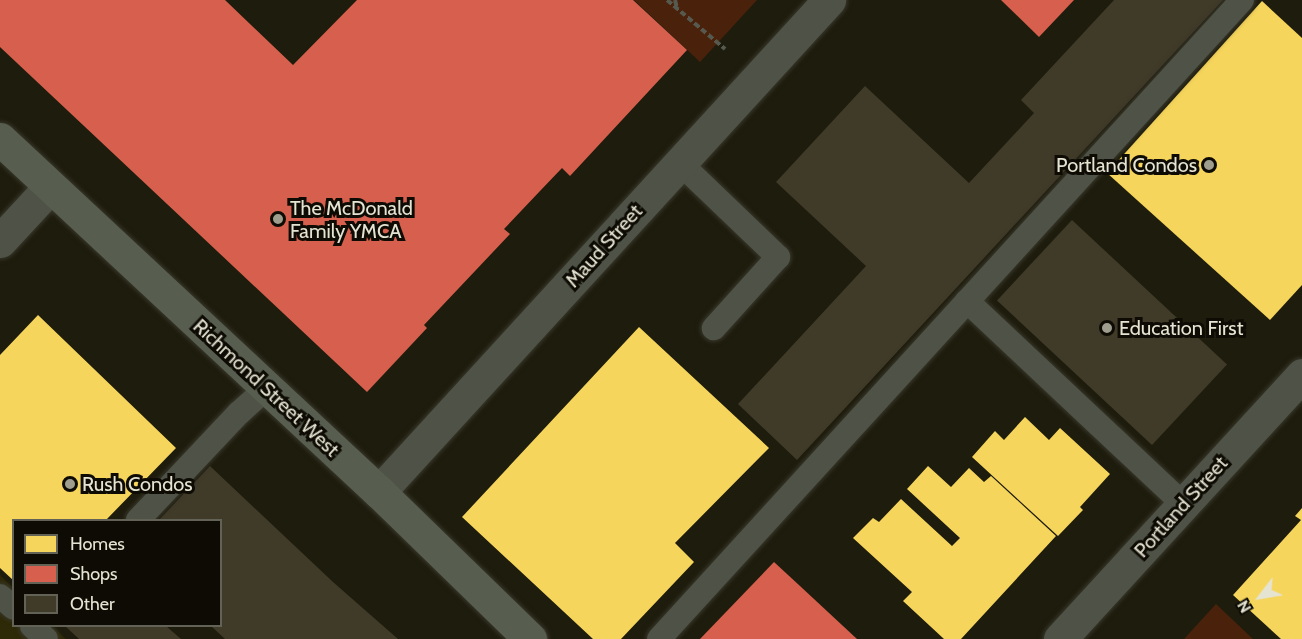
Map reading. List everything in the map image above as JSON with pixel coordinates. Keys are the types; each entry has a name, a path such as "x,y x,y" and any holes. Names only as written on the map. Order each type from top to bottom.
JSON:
{"main road":[{"name":"Richmond Street West","path":"0,139 266,389 380,492 530,639"}],"street":[{"name":"Maud Street","path":"380,492 829,0"},
{"path":"0,242 50,187"},
{"name":"Portland Street","path":"1060,639 1302,375"}],"lane":[{"path":"659,639 1242,0"},
{"path":"680,163 778,257 714,328"},
{"path":"967,301 1183,504"},
{"path":"139,519 239,413 266,389"},
{"path":"0,596 12,606"}],"path":[{"path":"667,0 725,49"},
{"path":"675,0 677,9"}],"shaded area":[{"path":"634,0 757,0 700,62"},
{"path":"0,575 12,587 12,627 53,627 66,639 0,639"},
{"path":"1216,604 1253,639 1184,639"}],"building: Homes":[{"name":"Portland Condos","path":"1262,1 1302,38 1302,285 1270,320 1107,173"},
{"name":"Rush Condos","path":"38,315 176,448 107,519 12,519 12,579 0,568 0,355"},
{"path":"639,327 769,448 675,543 694,562 621,639 593,639 462,517"},
{"path":"1025,417 1049,440 1060,428 1110,474 1080,507 1083,510 1058,536 972,457 995,431 1004,440"},
{"path":"928,466 951,487 969,468 984,482 991,476 1056,536 961,639 944,639 903,601 912,592 853,538 873,518 879,522 901,499 952,546 960,538 907,489"},
{"path":"1302,508 1302,639 1281,639 1233,595 1301,520 1295,516"}],"building: Shops":[{"path":"0,0 225,0 293,65 357,0 633,0 687,50 570,176 562,168 504,229 510,234 424,325 427,328 367,392 0,47"},
{"path":"1001,0 1074,0 1039,37"},
{"path":"774,562 800,586 857,639 700,639"}],"building: Other":[{"path":"1114,0 1223,0 797,460 738,404 866,266 776,182 865,86 969,183 1034,113 1021,100"},
{"name":"Education First","path":"1072,220 1227,365 1152,445 997,300"},
{"path":"210,466 333,582 398,639 225,639 212,627 222,627 222,519 160,519"},
{"path":"66,627 167,627 181,639 79,639"}],"place":[{"name":"Portland Condos","path":"1209,165"},
{"name":"The McDonald Family YMCA","path":"278,219"},
{"name":"Education First","path":"1107,328"},
{"name":"Rush Condos","path":"70,484"}]}
